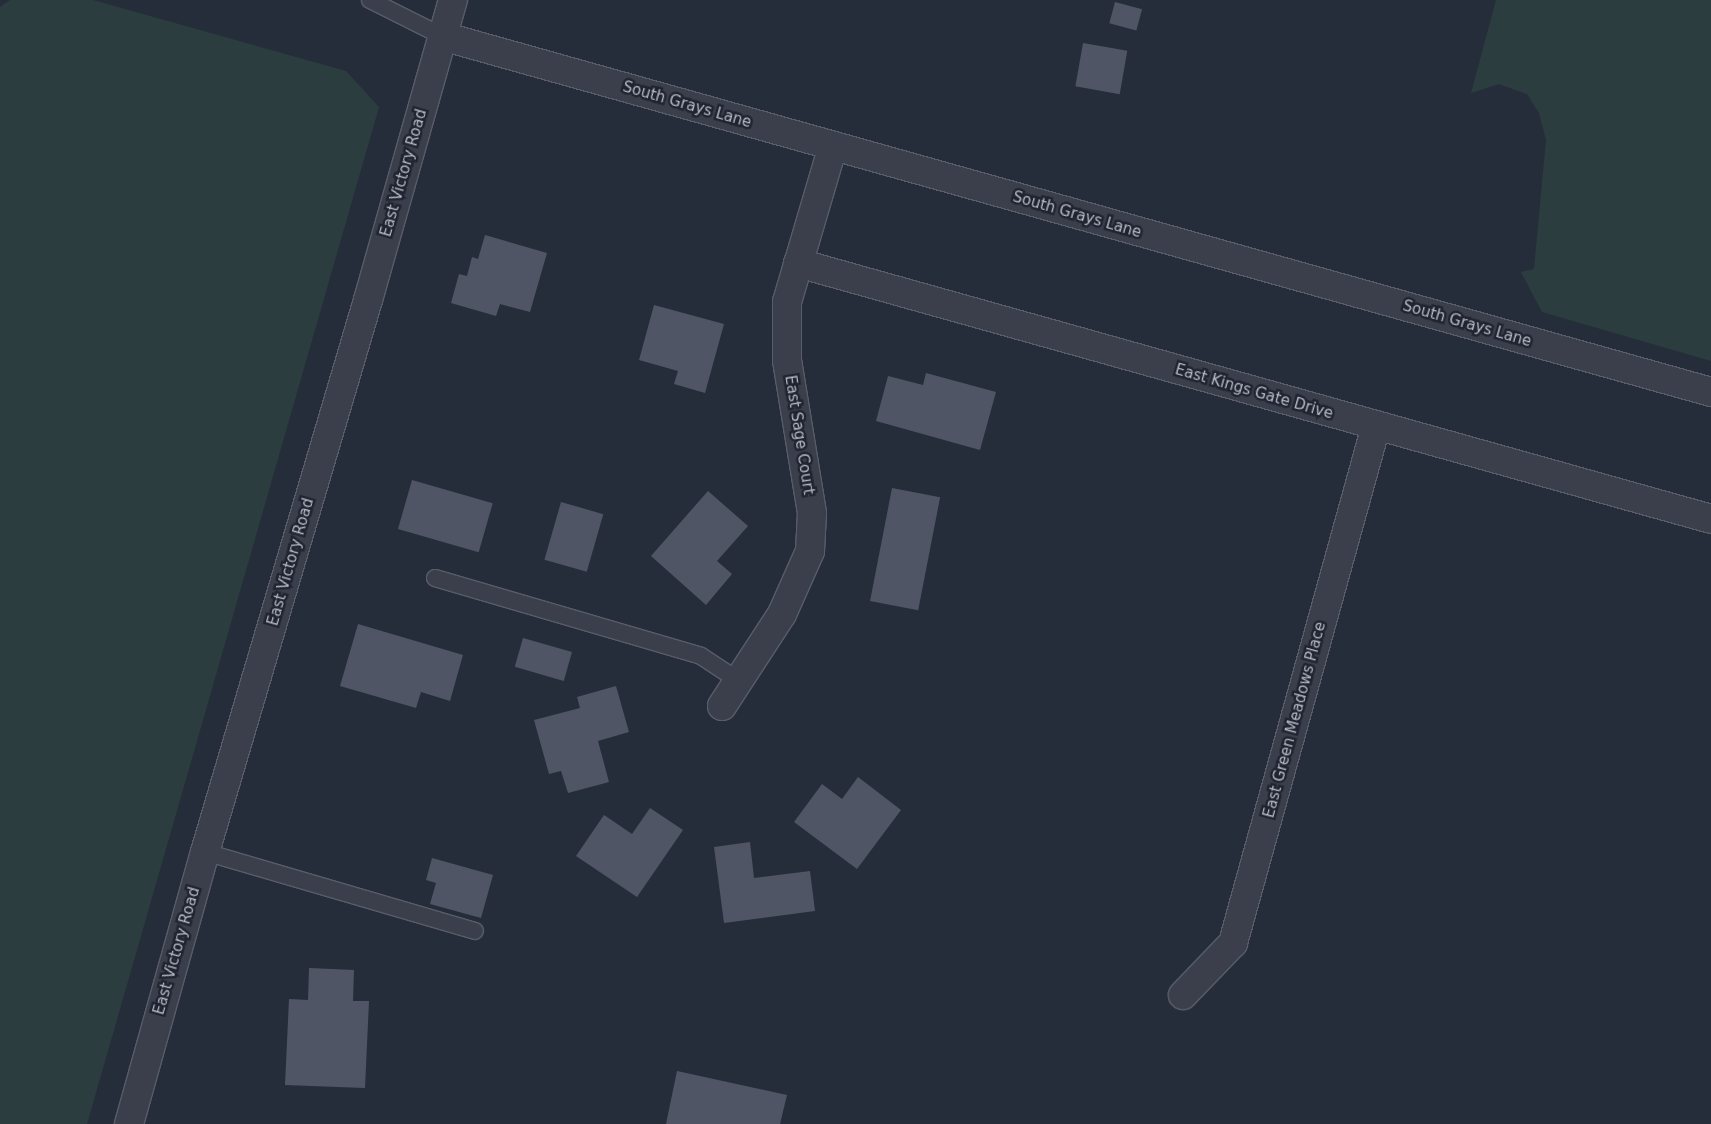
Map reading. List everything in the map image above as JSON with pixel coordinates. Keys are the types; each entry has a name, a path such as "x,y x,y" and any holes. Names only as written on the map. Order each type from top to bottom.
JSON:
{"street":[{"name":"East Victory Road","path":"128,1124 205,852 366,310 453,0"},
{"name":"South Grays Lane","path":"442,36 1711,392"},
{"name":"East Sage Court","path":"722,706 782,614 810,551 812,513 787,360 787,302 833,146"},
{"name":"East Kings Gate Drive","path":"798,263 1711,519"},
{"name":"East Green Meadows Place","path":"1183,995 1233,943 1376,426"}],"lane":[{"path":"370,0 442,36"},
{"path":"435,578 701,656 739,681"},
{"path":"205,852 475,930"}],"shaded area":[{"path":"10,0 93,0 346,71 379,107 87,1124 0,1124 0,7"},
{"path":"1496,0 1711,0 1711,361 1542,312 1521,272 1534,269 1546,140 1539,113 1527,94 1499,84 1471,93"}],"building":[{"path":"1115,2 1142,9 1136,30 1109,23"},
{"path":"1083,43 1127,51 1120,94 1075,86"},
{"path":"485,235 547,253 530,312 500,304 496,316 451,303 459,274 467,276 472,257 478,259"},
{"path":"654,305 724,324 705,393 674,384 678,371 639,360"},
{"path":"926,373 996,392 980,450 876,421 888,376 923,385"},
{"path":"412,480 493,503 479,552 398,529"},
{"path":"892,488 940,497 918,610 870,601"},
{"path":"708,491 748,526 717,561 732,574 706,605 651,556"},
{"path":"561,502 603,514 587,572 544,560"},
{"path":"358,624 463,655 450,701 421,692 416,708 340,686"},
{"path":"523,638 572,652 564,681 515,667"},
{"path":"616,686 629,732 598,741 609,782 568,793 561,771 549,774 534,720 580,708 577,697"},
{"path":"858,777 901,810 857,869 794,822 822,784 842,799"},
{"path":"650,808 683,830 637,897 576,856 604,815 632,834"},
{"path":"750,842 754,878 810,871 815,911 724,923 714,847"},
{"path":"432,858 493,875 481,918 430,904 436,883 426,880"},
{"path":"309,968 354,970 353,1001 369,1001 365,1088 285,1085 289,999 308,1000"},
{"path":"677,1071 787,1095 780,1124 666,1124"}]}
